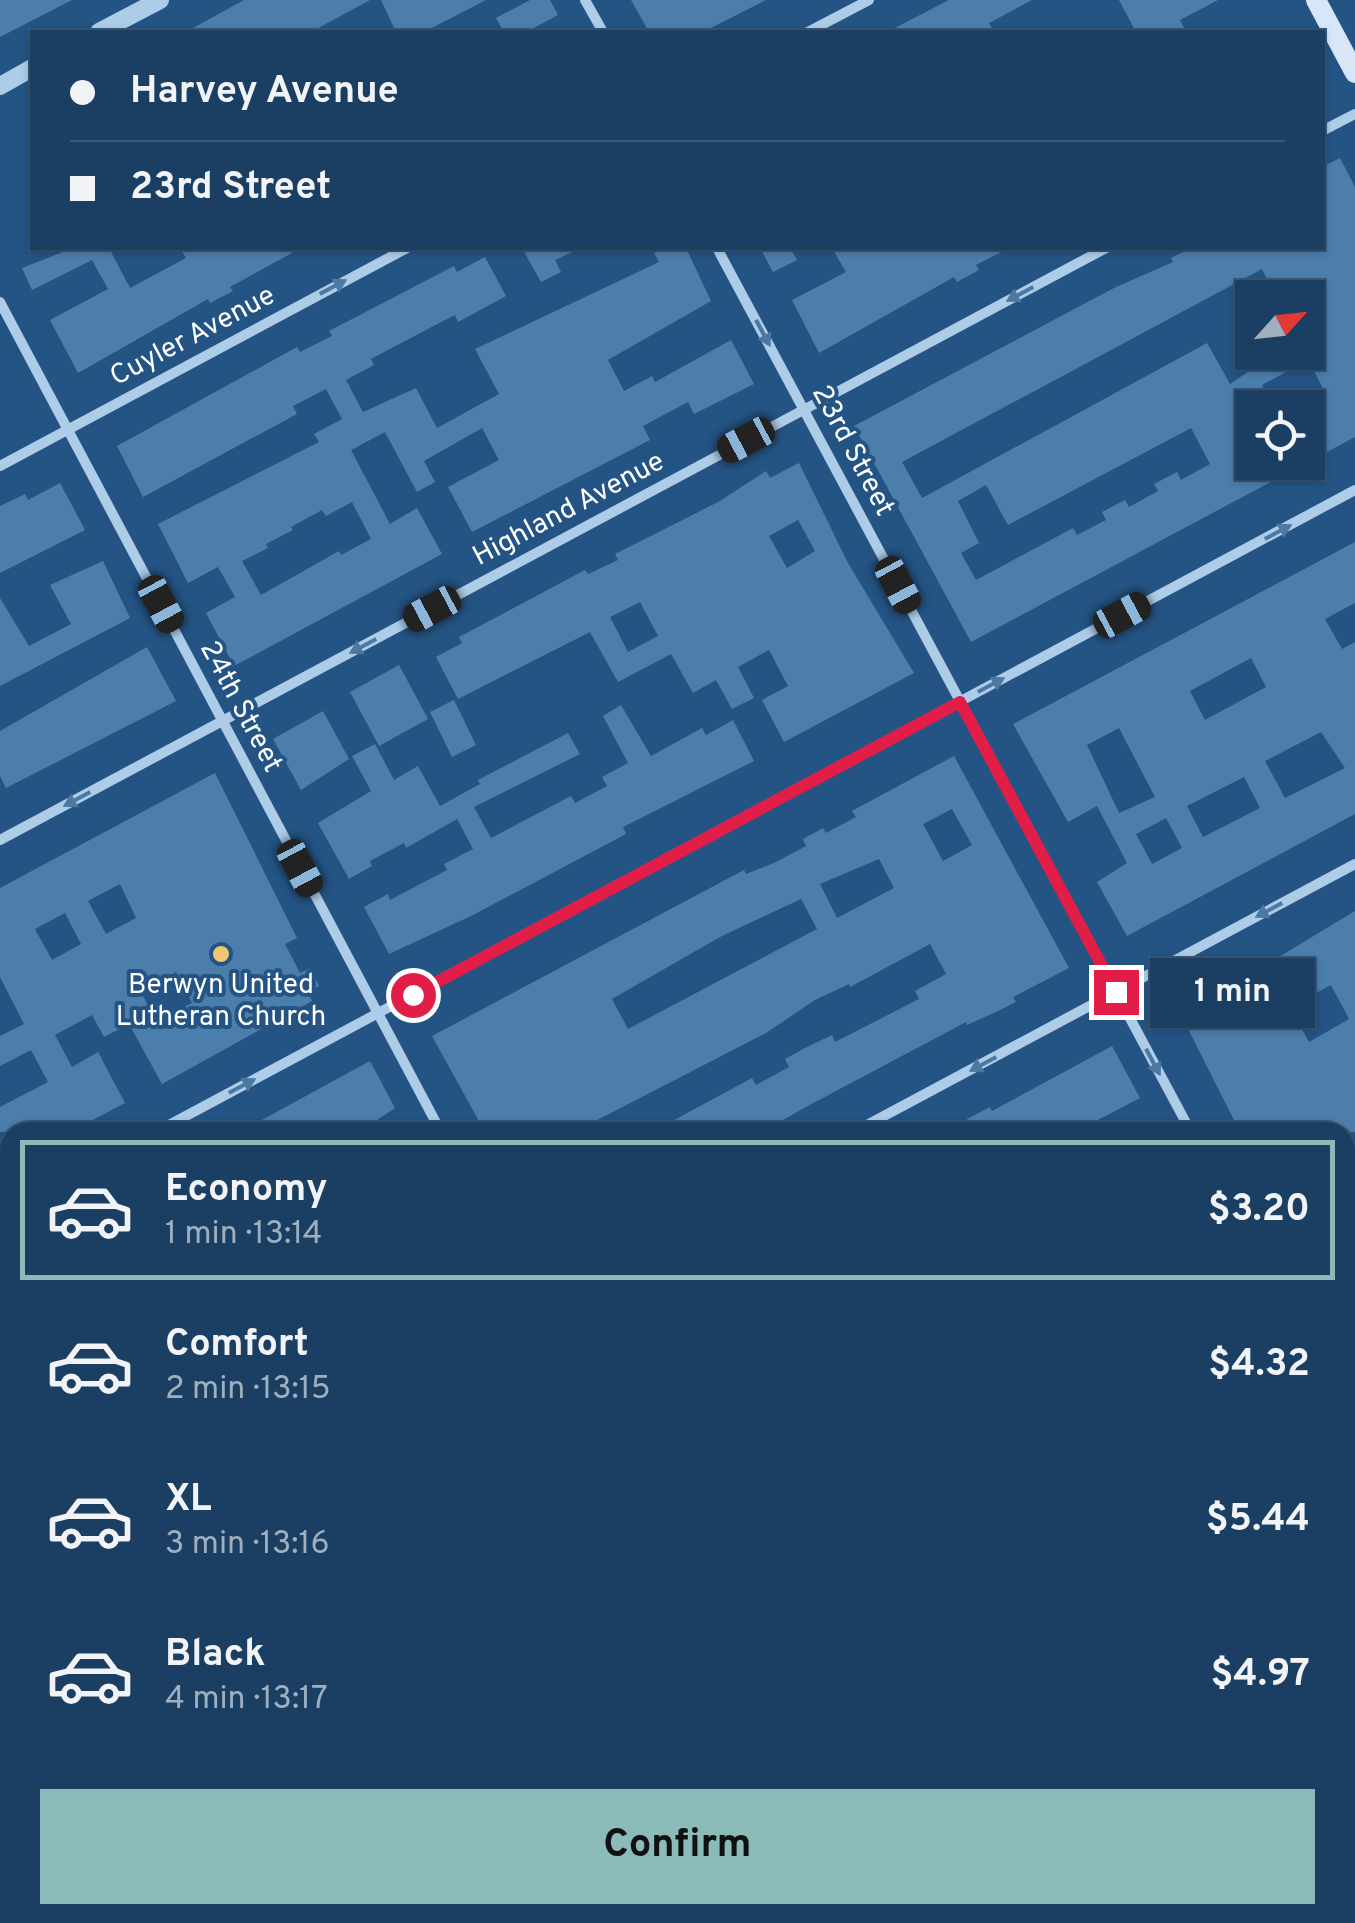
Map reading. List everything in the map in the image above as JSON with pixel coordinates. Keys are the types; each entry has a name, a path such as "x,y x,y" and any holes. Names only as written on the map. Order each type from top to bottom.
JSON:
{"main road":[{"path":"1316,0 1355,73"}],"street":[{"path":"103,30 160,0"},
{"path":"585,0 601,30"},
{"path":"812,30 869,0"},
{"path":"0,86 30,69"},
{"path":"1325,129 1355,114"},
{"name":"Cuyler Avenue","path":"0,466 403,250"},
{"name":"23rd Street","path":"719,250 1186,1122"},
{"name":"Highland Avenue","path":"0,840 1102,250"},
{"name":"24th Street","path":"0,302 436,1122"},
{"path":"175,1122 1355,490"},
{"path":"873,1122 1355,864"}],"building":[{"path":"0,0 72,0 0,37"},
{"path":"244,0 370,0 315,30 190,30"},
{"path":"381,0 486,0 428,30 395,30"},
{"path":"530,0 550,0 558,15 530,30 503,30 496,18"},
{"path":"631,0 766,0 707,30 648,30"},
{"path":"949,0 1032,0 989,23 993,30 891,30"},
{"path":"1119,0 1218,0 1180,20 1185,30 1135,30"},
{"path":"1340,158 1355,187 1355,437 1325,453 1325,390 1313,370 1325,370 1325,280 1267,280 1262,269 1235,280 1235,283 902,462 922,498 1207,343 1230,384 1251,370 1290,370 1262,385 1265,390 1235,390 1235,480 1274,480 971,642 854,426 1114,288 1173,262 1171,258 1187,250 1325,250 1325,166","holes":["1191,428 1210,464 1181,480 1177,472 1154,484 1158,491 1129,507 1125,500 1102,512 1106,520 1077,535 1073,528 976,580 961,553 979,543 958,501 986,485 1008,525"]},
{"path":"68,250 110,250 130,288 186,258 181,250 297,250 230,287 233,291 210,303 208,299 78,373 50,320 108,289 92,260 32,290 22,268"},
{"path":"523,250 577,250 555,260 561,272 541,282"},
{"path":"659,250 687,250 711,301 608,360 624,391 652,376 655,382 731,340 754,384 694,414 688,402 643,426 650,440 472,532 448,487 499,460 482,428 424,461 435,482 417,492 385,432 351,450 390,524 417,508 442,554 234,666 206,613 235,597 218,567 188,583 158,524 319,442 314,434 342,419 326,389 293,406 297,414 143,497 117,446 297,347 300,352 332,336 329,331 454,266 457,272 485,257 506,296 458,322 455,315 422,332 371,359 374,365 346,380 363,412 416,388 437,428 499,394 475,349 659,262 654,253","holes":["352,502 371,539 341,555 339,551 261,595 242,561 268,548 266,544 322,510 326,516"]},
{"path":"761,250 791,250 797,260 773,272"},
{"path":"833,250 1005,250 976,265 979,270 957,282 954,277 819,353 792,300 846,272"},
{"path":"799,463 848,563 914,673 784,742 762,700 788,686 769,650 738,667 754,698 732,709 716,680 693,693 671,654 618,682 590,632 458,699 436,657 462,643 459,637 585,570 588,574 618,560 615,554 720,501 766,471 770,478","holes":["798,520 815,551 787,568 769,536","640,602 658,636 628,652 610,617"]},
{"path":"60,483 85,530 0,573 0,506 25,494 28,500"},
{"path":"1355,542 1355,603 1325,619 1342,649 1355,642 1355,814 1127,936 1097,882 1127,863 1097,806 1068,822 1013,724","holes":["1251,658 1266,687 1205,720 1190,691","1119,728 1155,797 1119,813 1087,745","1321,732 1345,768 1285,798 1265,761","1244,777 1260,808 1203,837 1187,806","1166,818 1182,848 1152,864 1136,834"]},
{"path":"103,561 130,618 0,686 0,598 29,646 71,624 50,585"},
{"path":"147,647 176,701 6,788 0,776 0,731"},
{"path":"399,665 428,719 379,746 350,692"},
{"path":"454,700 476,745 452,757 430,712"},
{"path":"621,705 651,756 702,728 706,735 733,720 754,761 623,827 626,834 471,916 389,954 364,907 388,894 390,900 447,870 444,864 473,849 457,819 406,848 404,843 370,861 372,866 349,879 318,823 371,791 352,756 375,744 394,780 418,766 440,806 480,784 478,780 568,733 580,754 474,807 491,838 571,796 575,803 607,786 602,777 628,763 603,716"},
{"path":"323,711 349,759 301,790 273,739"},
{"path":"954,756 1069,968 1013,997 1016,1002 967,1025 966,1022 780,1122 671,1122 752,1078 756,1085 789,1067 785,1059 805,1048 832,1035 835,1042 919,999 915,991 946,974 930,944 850,987 849,984 815,1000 766,1033 593,1122 479,1122 432,1036 744,870 746,874 806,846 803,839 823,828 826,833 856,817 852,811","holes":["952,809 972,845 943,861 923,824","879,859 894,888 837,918 820,884","801,899 817,929 628,1029 612,999 720,937"]},
{"path":"215,773 297,938 285,944 300,973 310,968 319,986 308,992 312,1001 162,1084 129,1024 104,1037 92,1015 55,1035 72,1067 98,1052 125,1103 89,1122 0,1122 0,1107 48,1082 31,1050 0,1066 0,1036 24,1024 0,977 0,888","holes":["120,884 136,918 106,934 88,901","65,913 81,944 52,960 35,929","176,972 192,1003 157,1021 140,991"]},
{"path":"1355,911 1355,1122 1235,1122 1176,1005 1263,958 1267,964","holes":["1331,985 1349,1019 1309,1042 1290,1007"]},
{"path":"1112,1046 1140,1098 1094,1122 967,1119 990,1107 992,1111"},
{"path":"370,1061 395,1108 374,1122 258,1122"}],"place":[{"name":"Berwyn United Lutheran Church","path":"221,954"}],"route":[{"path":"413,995 960,702 1116,992"}]}
